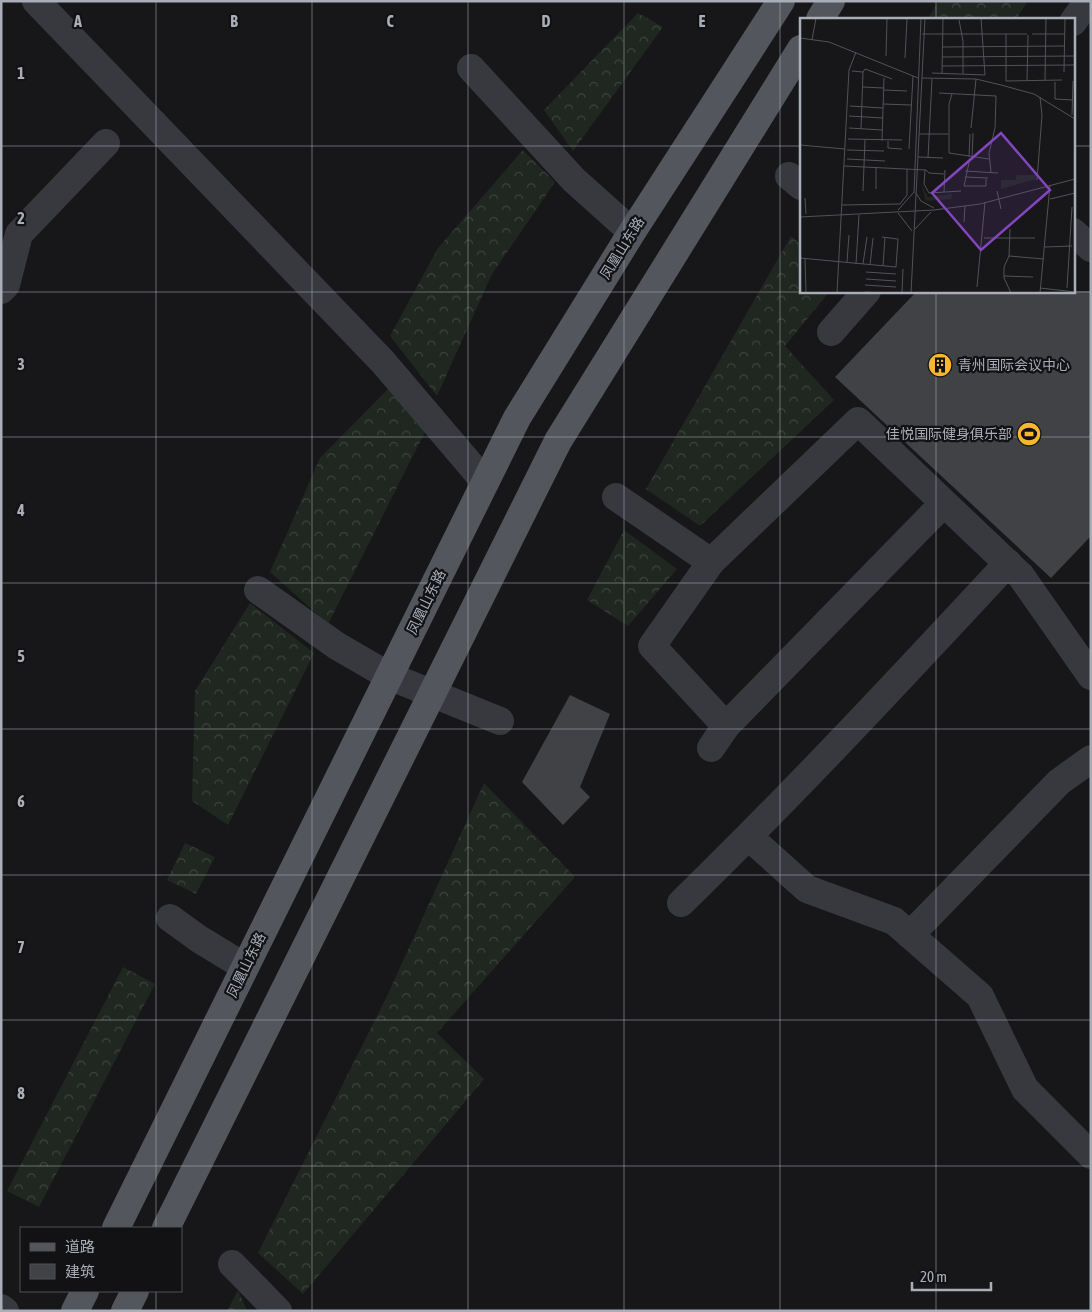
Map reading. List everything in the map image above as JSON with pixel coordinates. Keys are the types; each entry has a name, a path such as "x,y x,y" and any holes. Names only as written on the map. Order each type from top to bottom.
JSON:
{"main road":[{"name":"凤凰山东路","path":"116,1227 517,418 632,232 782,1"},
{"path":"821,18 830,1"},
{"path":"166,1227 558,441 800,51"},
{"path":"75,1311 84,1292"},
{"path":"125,1311 134,1292"}],"street":[{"path":"36,1 384,362 485,482"},
{"path":"1074,21 1088,1"},
{"path":"471,68 574,180 632,232"},
{"path":"1,290 6,285 19,234 106,143"},
{"path":"1074,233 1091,248"},
{"path":"831,332 866,292"},
{"path":"726,726 652,646 711,562 858,421 1021,576 1091,676"},
{"path":"616,497 711,562"},
{"path":"711,748 726,726 944,503"},
{"path":"681,903 749,837 1008,563"},
{"path":"258,590 337,646 389,676 500,721"},
{"path":"910,935 1059,782 1088,765"},
{"path":"749,837 807,888 894,921 980,996 1025,1088 1091,1155"},
{"path":"170,918 199,939 245,967"},
{"path":"232,1264 278,1311"},
{"path":"1,1308 5,1311"}],"green space":[{"path":"939,1 1028,1 1017,18 928,18"},
{"path":"638,13 663,27 573,151 544,110"},
{"path":"523,150 555,182 492,274 437,396 390,336 438,248"},
{"path":"791,236 800,244 800,292 829,292 785,346 834,400 700,526 646,489"},
{"path":"388,389 425,432 328,624 270,572 320,458"},
{"path":"624,530 677,569 628,626 587,600"},
{"path":"250,603 314,653 228,825 192,801 195,691"},
{"path":"484,783 575,877 437,1033 484,1079 303,1294 258,1253 387,996"},
{"path":"185,843 215,857 196,894 167,880"},
{"path":"123,967 155,984 39,1207 7,1191"},
{"path":"238,1290 247,1311 227,1311"}],"building":[{"path":"1091,291 1091,536 1051,578 835,377 916,292"},
{"path":"570,695 610,714 580,787 590,797 563,825 522,782"}],"place":[{"name":"青州国际会议中心","path":"940,365"},
{"name":"佳悦国际健身俱乐部","path":"1029,434"}]}
